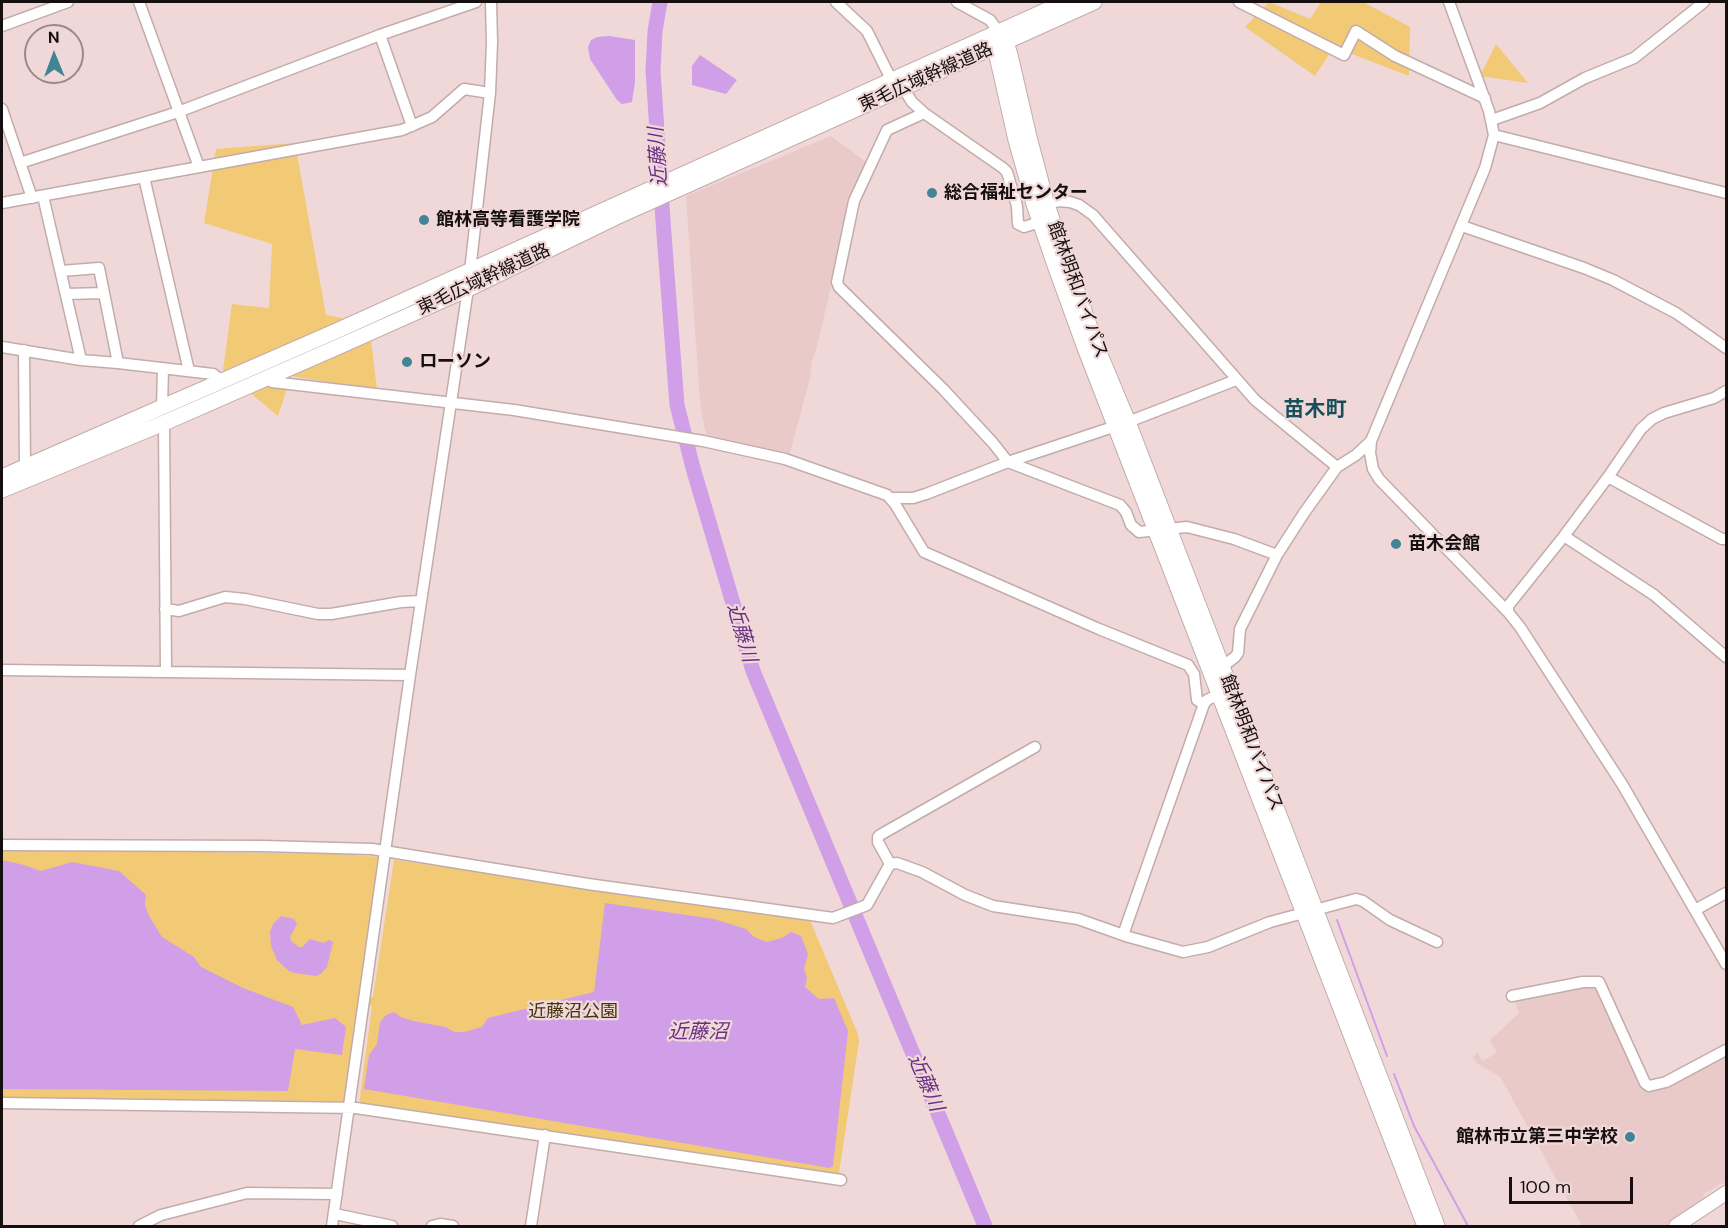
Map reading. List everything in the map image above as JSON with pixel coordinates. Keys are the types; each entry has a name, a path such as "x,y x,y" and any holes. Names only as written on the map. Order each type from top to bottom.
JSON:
{"highway":[{"name":"東毛広域幹線道路","path":"1000,40 1065,2"},
{"name":"東毛広域幹線道路","path":"2,477 266,376 468,288 674,184 897,84 1094,2"},
{"name":"館林明和バイパス","path":"1000,40 1047,205 1122,424 1220,694 1437,1227"},
{"name":"館林明和バイパス","path":"1000,40 1019,150 1040,222 1085,348 1122,424"},
{"name":"東毛広域幹線道路","path":"2,490 163,416 222,381 469,270 646,197"},
{"name":"館林明和バイパス","path":"1162,530 1222,667 1425,1227"}],"main road":[{"path":"1676,1227 1726,1193"}],"street":[{"path":"2,26 68,2"},
{"path":"140,2 199,167"},
{"path":"20,163 178,112 380,35 476,2"},
{"path":"332,1227 410,675 468,288 490,93 491,2"},
{"path":"838,2 867,31 897,84 912,102 1007,172 1017,206 1017,220 1021,226 1028,227 1040,222"},
{"path":"957,2 990,20 1000,40"},
{"path":"1239,2 1253,6 1344,55 1356,31 1395,56 1485,98"},
{"path":"1372,469 1371,441 1462,226 1485,168 1494,135 1485,98 1449,2"},
{"path":"1492,120 1540,103 1584,78 1634,58 1704,2"},
{"path":"380,35 412,126"},
{"path":"2,203 402,130 432,117 464,89 490,93"},
{"path":"2,109 32,198"},
{"path":"924,113 887,130 854,201 837,284 943,389 1008,462 1120,505 1135,530 1144,533 1187,527 1233,539 1277,555"},
{"path":"1494,135 1726,193"},
{"path":"144,177 189,371"},
{"path":"43,196 81,360"},
{"path":"1047,205 1058,201 1070,202 1093,215 1236,380 1272,414 1337,467"},
{"path":"1462,226 1613,280 1676,313 1726,348"},
{"path":"61,271 99,268 118,363"},
{"path":"66,294 104,293"},
{"path":"2,347 81,360 213,374 222,381"},
{"path":"24,350 25,469"},
{"path":"163,368 166,671"},
{"path":"266,376 272,382 524,411 700,441 785,459 891,498 913,498 926,494 1008,462 1122,424 1236,380"},
{"path":"1508,612 1508,606 1608,477 1636,434 1652,419 1664,413 1713,398 1726,391"},
{"path":"1222,667 1232,661 1238,652 1240,629 1277,555 1337,467 1356,455 1371,441"},
{"path":"1356,455 1508,612 1622,784 1726,963"},
{"path":"1608,477 1722,539 1726,539"},
{"path":"891,498 924,552 1099,629 1188,664 1194,674 1197,700 1204,704"},
{"path":"1564,536 1653,595 1726,657"},
{"path":"165,609 179,611 225,597 245,598 318,614 331,614 401,602 421,601"},
{"path":"2,670 410,675"},
{"path":"1123,935 1204,704 1207,700 1220,694"},
{"path":"890,864 878,842 880,835 1035,747"},
{"path":"2,845 263,846 372,849 599,885 836,917 869,903 890,864"},
{"path":"890,864 897,863 922,872 964,895 993,906 1071,917 1183,952 1208,947 1253,927 1356,899 1363,901 1390,920 1437,942"},
{"path":"1695,910 1726,893"},
{"path":"1512,996 1583,982 1599,982 1645,1083 1649,1086 1666,1082 1726,1050"},
{"path":"2,1103 349,1108 841,1180"},
{"path":"531,1227 545,1135"},
{"path":"139,1227 161,1215 247,1193 337,1194"},
{"path":"335,1214 392,1227"},
{"path":"432,1227 440,1224 453,1227"}],"shaded area":[{"path":"831,136 866,162 847,200 848,213 812,361 810,378 789,457 706,435 700,403 686,196"},
{"name":"館林市立第三中学校","path":"1593,983 1600,986 1646,1090 1667,1085 1726,1053 1726,1184 1722,1183 1704,1194 1703,1201 1669,1226 1582,1226 1501,1078 1477,1063 1473,1057 1478,1052 1482,1061 1497,1053 1490,1040 1519,1013 1515,1000"}],"green space":[{"path":"1269,2 1310,19 1321,2 1363,2 1410,27 1409,76 1334,47 1315,76 1245,27"},
{"path":"1496,44 1528,83 1480,76"},
{"path":"295,143 326,315 369,323 377,390 291,376 278,416 223,370 232,304 269,308 272,244 204,223 216,149"},
{"name":"近藤沼公園","path":"2,849 337,854 380,857 362,996 373,997 394,860 809,918 859,1041 839,1173 835,1175 359,1105 372,1006 360,1004 345,1098 342,1104 2,1101"}],"water":[{"path":"609,36 635,40 635,82 632,102 622,104 617,100 590,59 588,47 591,40"},
{"path":"700,55 737,80 726,94 692,85 692,66"},
{"path":"2,860 41,871 72,862 119,871 146,895 145,905 149,916 162,937 194,957 201,967 243,988 293,1007 302,1025 335,1018 346,1027 342,1055 295,1049 288,1091 2,1089"},
{"name":"近藤沼","path":"605,903 714,919 746,929 754,937 767,942 782,938 791,932 801,936 808,954 804,969 807,978 805,987 819,999 834,998 848,1031 833,1166 830,1168 364,1089 369,1055 377,1044 380,1022 386,1015 394,1012 413,1021 445,1027 455,1032 464,1032 482,1027 488,1018 594,992"},
{"path":"281,916 294,919 297,924 290,937 291,941 299,947 310,939 324,943 329,940 333,942 327,967 321,974 316,976 295,973 289,971 277,960 271,946 270,932 273,924"}],"waterway":[{"name":"近藤川","path":"660,2 655,31 653,71 663,221 677,405 693,468 753,671 985,1226"},
{"path":"1337,920 1387,1056"},
{"path":"1394,1074 1414,1126 1468,1226"}],"place":[{"name":"総合福祉センター","path":"932,193"},
{"name":"館林高等看護学院","path":"424,220"},
{"name":"ローソン","path":"407,362"},
{"name":"苗木会館","path":"1396,544"},
{"name":"館林市立第三中学校","path":"1630,1137"}],"district":[{"name":"苗木町","path":"1315,410"}]}
